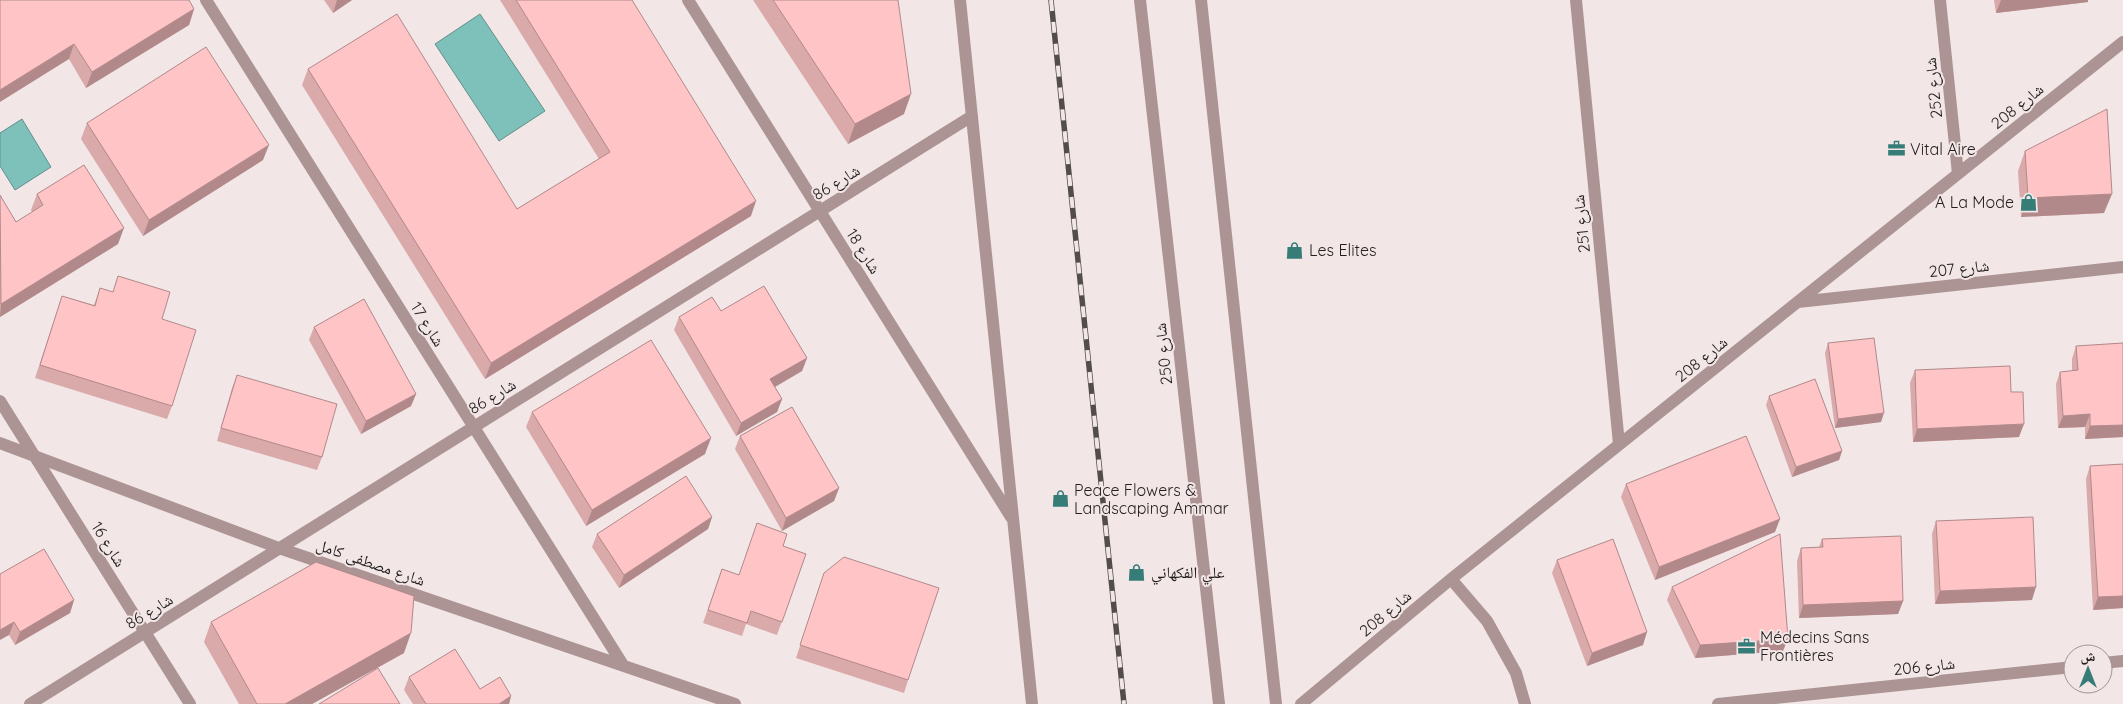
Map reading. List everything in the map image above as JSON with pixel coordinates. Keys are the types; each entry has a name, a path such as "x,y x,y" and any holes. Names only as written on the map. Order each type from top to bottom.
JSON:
{"street":[{"name":"شارع 17","path":"206,0 623,664"},
{"name":"شارع 18","path":"688,0 1013,520"},
{"path":"960,0 1032,704"},
{"name":"شارع 250","path":"1140,0 1218,704"},
{"path":"1201,0 1276,704"},
{"name":"شارع 251","path":"1576,0 1619,444"},
{"name":"شارع 252","path":"1940,0 1958,174"},
{"name":"شارع 208","path":"1301,704 1451,579 2123,42"},
{"name":"شارع 86","path":"30,704 972,116"},
{"name":"شارع 207","path":"1798,302 2123,267"},
{"name":"شارع 16","path":"0,401 190,704"},
{"name":"شارع مصطفى كامل","path":"0,444 279,548 623,664 735,704"},
{"path":"1451,579 1487,621 1516,674 1525,704"},
{"name":"شارع 206","path":"1718,704 2063,668"}],"water":[{"path":"480,14 545,111 499,141 435,44"},
{"path":"22,119 51,167 15,190 0,166 0,133"}],"building":[{"path":"0,0 189,0 194,9 92,72 74,44 0,90"},
{"path":"516,0 632,0 756,201 491,363 308,69 397,14 517,209 610,152"},
{"path":"773,0 898,0 911,94 855,124"},
{"path":"206,47 269,145 149,220 87,123"},
{"path":"2107,109 2112,194 2028,198 2025,151"},
{"path":"84,165 124,228 1,304 0,195 16,222 43,205 37,194"},
{"path":"118,276 170,292 162,319 196,330 172,406 40,365 62,296 95,306 100,288 113,292"},
{"path":"764,286 807,358 770,379 782,399 741,423 679,317 712,297 721,311"},
{"path":"364,299 416,394 366,421 314,327"},
{"path":"1874,338 1884,413 1838,419 1828,343"},
{"path":"651,340 711,438 592,510 532,412"},
{"path":"2123,343 2123,425 2090,426 2090,414 2063,416 2060,372 2078,370 2076,346"},
{"path":"2010,366 2011,392 2023,392 2024,424 1917,429 1915,370"},
{"path":"237,375 337,404 322,457 221,428"},
{"path":"1815,379 1842,451 1796,467 1769,396"},
{"path":"792,407 839,488 786,518 740,436"},
{"path":"1746,436 1780,519 1659,567 1626,484"},
{"path":"2123,464 2123,596 2098,597 2090,466"},
{"path":"686,476 712,517 624,575 597,534"},
{"path":"2033,517 2036,587 1940,591 1936,521"},
{"path":"757,523 787,534 783,546 806,554 782,622 751,611 747,623 708,610 722,569 739,575"},
{"path":"1780,534 1788,639 1700,645 1672,587"},
{"path":"1901,536 1903,601 1803,605 1801,548 1823,547 1822,539"},
{"path":"1613,539 1647,632 1592,653 1557,560"},
{"path":"44,549 74,600 20,632 14,622 0,630 0,574"},
{"path":"844,557 939,588 908,680 800,645 824,573"},
{"path":"316,562 414,596 411,633 285,704 257,704 211,622"},
{"path":"455,649 480,689 500,677 511,696 499,704 426,704 409,677"},
{"path":"378,668 400,704 319,704"}],"railway":[{"path":"1051,0 1124,704"}],"place":[{"name":"Vital Aire","path":"1896,149"},
{"name":"A La Mode","path":"2028,202"},
{"name":"Les Elites","path":"1295,250"},
{"name":"Peace Flowers & Landscaping Ammar","path":"1060,499"},
{"name":"علي الفكهاني","path":"1137,572"},
{"name":"Médecins Sans Frontières","path":"1746,646"}]}
